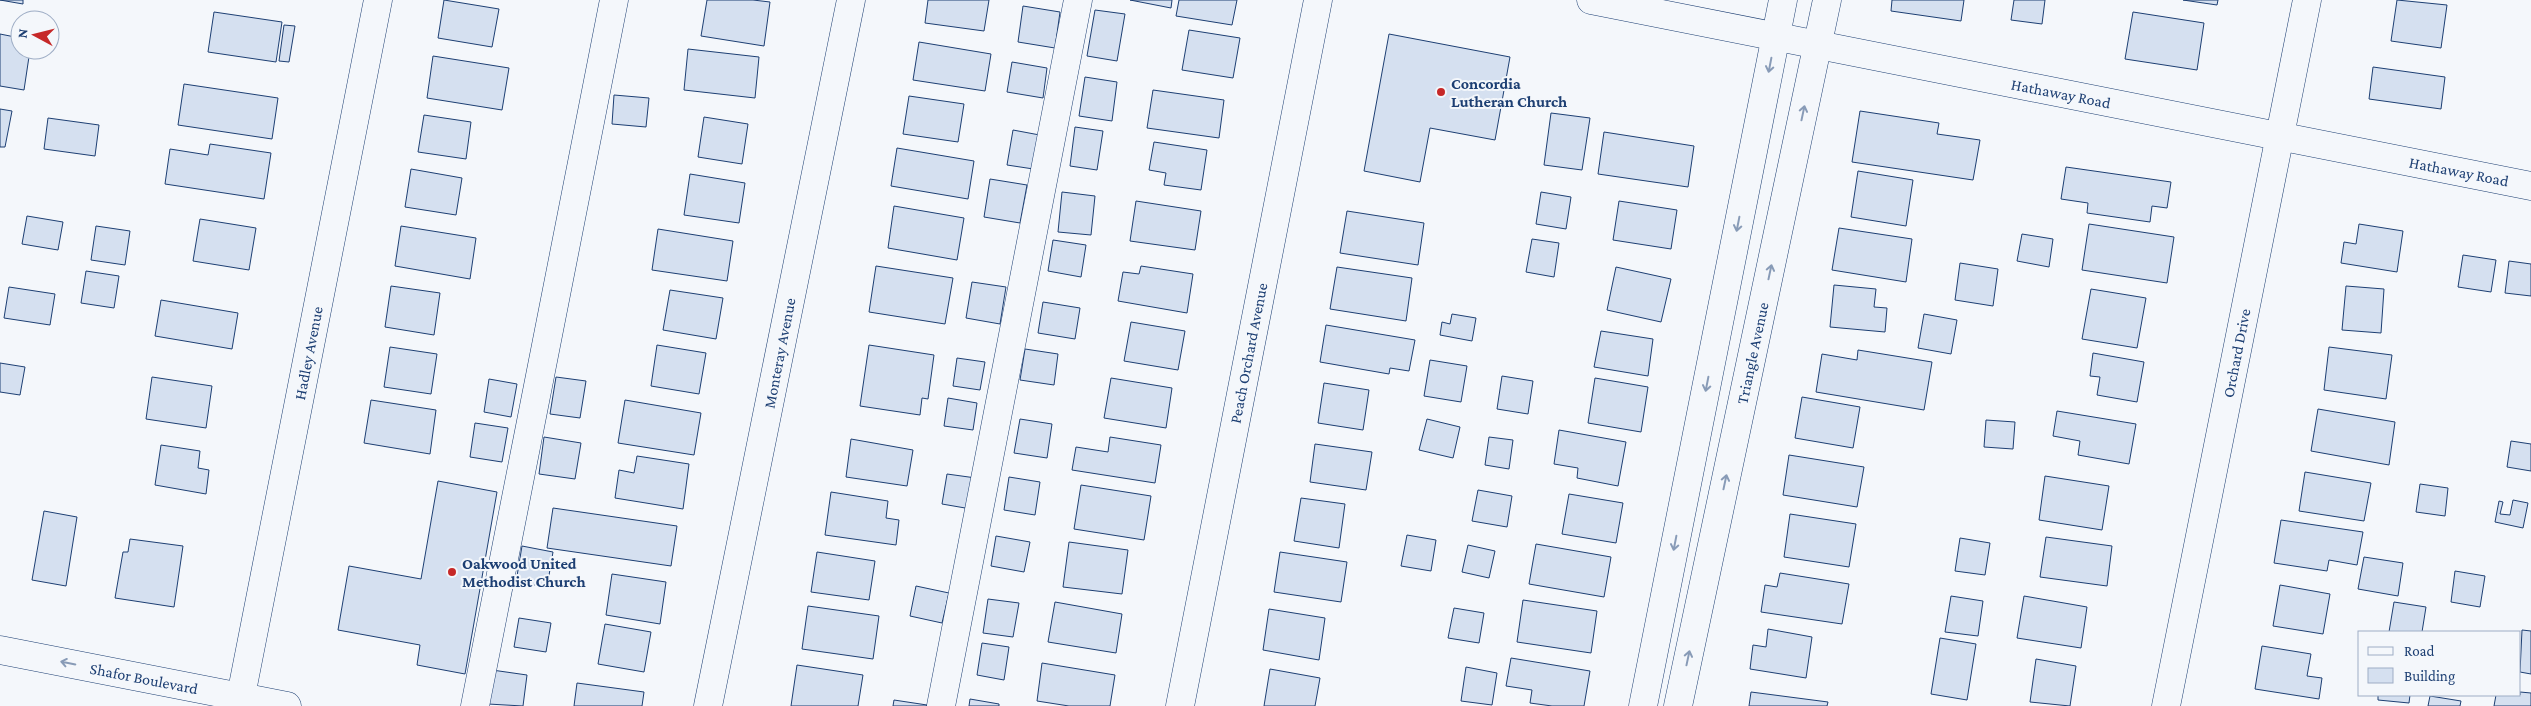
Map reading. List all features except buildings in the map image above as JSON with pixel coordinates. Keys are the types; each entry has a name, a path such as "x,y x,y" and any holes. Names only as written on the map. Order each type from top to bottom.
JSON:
{"street":[{"name":"Hadley Avenue","path":"240,702 378,0"},
{"path":"475,706 614,0"},
{"name":"Monteray Avenue","path":"708,706 851,0"},
{"path":"941,706 1078,0"},
{"name":"Peach Orchard Avenue","path":"1180,706 1318,0"},
{"name":"Hathaway Road","path":"1591,0 2531,186"},
{"path":"1643,706 1783,0"},
{"name":"Triangle Avenue","path":"1678,706 1827,0"},
{"name":"Orchard Drive","path":"2166,706 2307,0"},
{"path":"1681,514 1717,521"},
{"name":"Shafor Boulevard","path":"0,650 240,702 287,706"}],"place":[{"name":"Concordia Lutheran Church","path":"1441,92"},
{"name":"Oakwood United Methodist Church","path":"452,572"}]}
